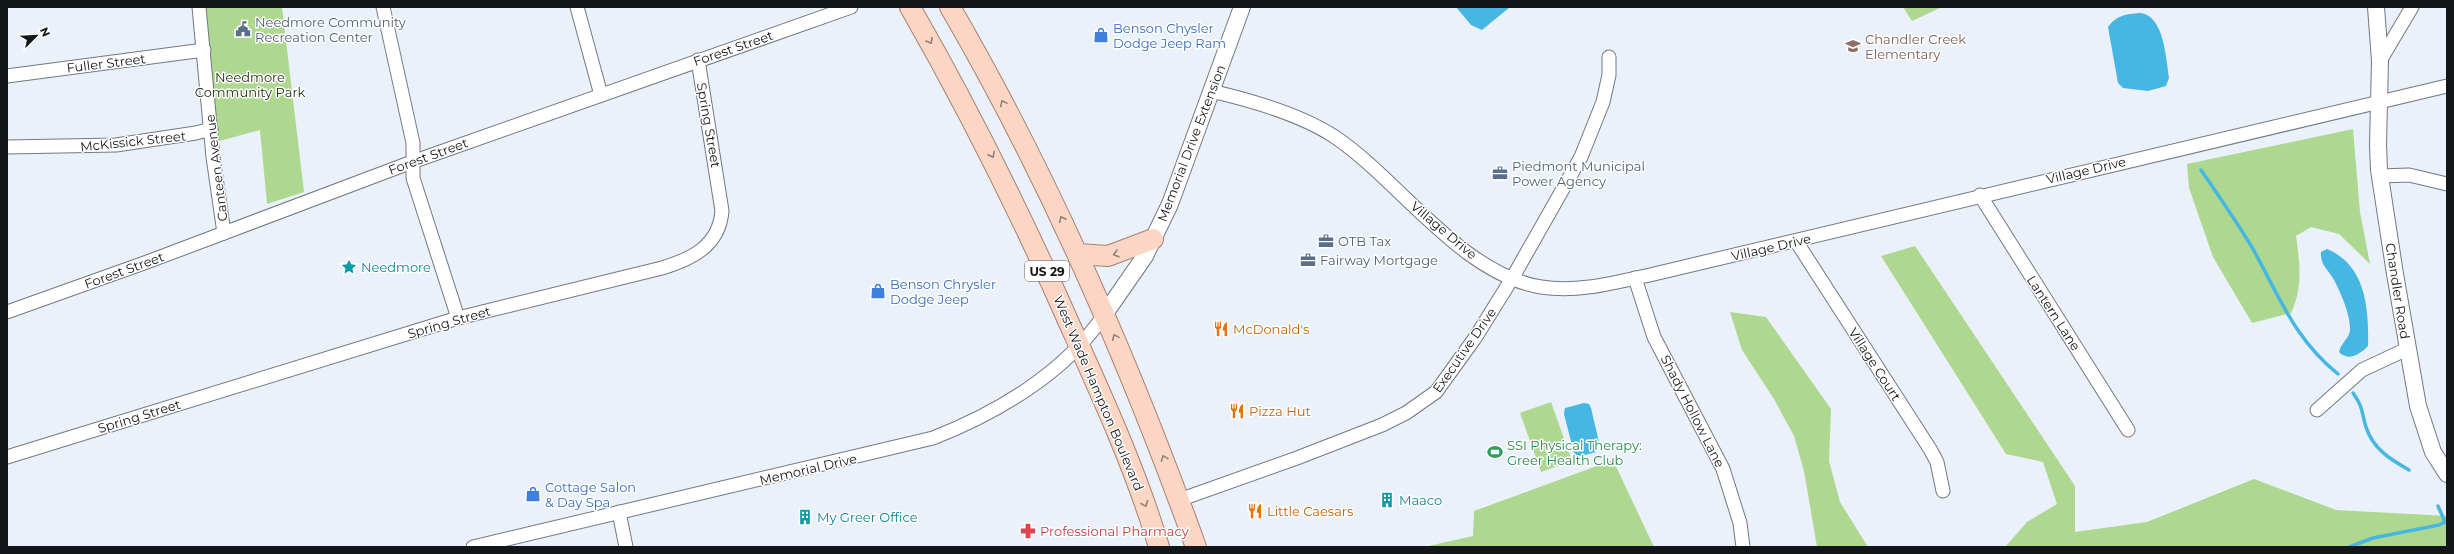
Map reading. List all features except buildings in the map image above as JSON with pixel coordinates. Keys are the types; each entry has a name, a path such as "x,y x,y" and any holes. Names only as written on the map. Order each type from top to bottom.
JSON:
{"main road":[{"name":"West Wade Hampton Boulevard","path":"910,7 992,154 1041,255 1138,487 1159,547"},
{"name":"US 29","path":"950,7 1023,139 1078,254 1134,381 1196,547"},
{"path":"1078,254 1112,256 1152,239"}],"street":[{"name":"Canteen Avenue","path":"199,7 211,129 224,233"},
{"path":"383,7 413,143 413,178 458,318"},
{"path":"577,7 600,95"},
{"name":"Forest Street","path":"7,312 224,233 412,162 851,7"},
{"name":"Memorial Drive Extension","path":"1104,315 1145,256 1170,204 1242,7"},
{"name":"Chandler Road","path":"2376,7 2380,61 2378,102 2380,176 2407,349 2424,427 2433,452 2447,474"},
{"path":"2380,61 2412,7"},
{"name":"Fuller Street","path":"7,76 204,50"},
{"name":"Executive Drive","path":"1179,500 1382,425 1414,408 1436,392 1475,338 1513,277 1581,156 1603,102 1609,75 1609,57"},
{"name":"Spring Street","path":"7,457 458,318 669,266 688,259 708,246 721,222 722,211 698,60"},
{"name":"Village Drive","path":"1211,91 1238,98 1300,120 1335,137 1360,156 1456,243 1486,264 1513,277 1542,287 1571,289 1594,287 1796,241 1980,195 2447,86"},
{"name":"McKissick Street","path":"7,147 116,145 196,134 211,129"},
{"path":"2380,176 2409,175 2447,184"},
{"name":"Lantern Lane","path":"1980,195 2128,430"},
{"name":"Village Court","path":"1796,241 1930,449 1937,462 1944,491"},
{"name":"Shady Hollow Lane","path":"1635,278 1654,336 1723,469 1740,523 1743,547"},
{"name":"Memorial Drive","path":"473,547 933,438 998,408 1040,380 1093,332 1104,315"},
{"path":"2317,410 2362,370 2407,349"},
{"path":"619,512 626,547"}],"green space":[{"name":"Needmore Community Park","path":"201,7 282,7 304,192 267,204 260,130 216,142"},
{"path":"1903,7 1942,7 1912,21"},
{"path":"2353,129 2360,212 2370,264 2339,234 2311,227 2296,236 2300,275 2295,304 2291,313 2252,323 2213,257 2189,188 2187,164"},
{"path":"1915,246 2075,486 2075,532 2147,522 2254,479 2336,510 2447,516 2447,547 2005,547 2027,522 2057,504 2043,462 2006,454 1881,256"},
{"path":"1730,312 1766,317 1831,409 1829,461 1840,502 1868,547 1817,547 1804,471 1794,436 1774,399 1742,350"},
{"path":"1551,402 1572,461 1541,472 1520,413"},
{"path":"1613,460 1654,547 1424,547 1473,536 1474,511"}],"water":[{"path":"1456,7 1510,7 1482,30 1471,25"},
{"path":"2140,13 2148,16 2154,21 2159,29 2165,49 2169,78 2166,86 2148,91 2123,88 2118,83 2108,27 2111,23 2122,16"},
{"path":"2327,249 2340,256 2350,266 2357,277 2366,303 2368,317 2368,346 2362,352 2350,357 2339,352 2349,334 2350,327 2342,297 2322,260 2321,252"},
{"path":"1584,403 1589,404 1591,408 1599,442 1596,452 1578,457 1574,453 1564,414 1565,408"}],"waterway":[{"path":"2201,170 2247,239 2299,332 2310,347 2338,374"},
{"path":"2353,393 2361,407 2366,427 2373,441 2383,453 2409,470"},
{"path":"2438,506 2445,522"},
{"path":"2349,547 2373,538 2439,525 2447,521"}],"place":[{"name":"Needmore Community Recreation Center","path":"243,29"},
{"name":"Benson Chysler Dodge Jeep Ram","path":"1101,35"},
{"name":"Chandler Creek Elementary","path":"1853,46"},
{"name":"Piedmont Municipal Power Agency","path":"1500,173"},
{"name":"OTB Tax","path":"1326,241"},
{"name":"Fairway Mortgage","path":"1308,260"},
{"name":"Needmore","path":"349,267"},
{"name":"Benson Chrysler Dodge Jeep","path":"878,291"},
{"name":"McDonald's","path":"1221,329"},
{"name":"Pizza Hut","path":"1237,411"},
{"name":"SSI Physical Therapy: Greer Health Club","path":"1495,452"},
{"name":"Cottage Salon & Day Spa","path":"533,494"},
{"name":"Maaco","path":"1387,500"},
{"name":"Little Caesars","path":"1255,511"},
{"name":"My Greer Office","path":"805,517"},
{"name":"Professional Pharmacy","path":"1028,531"}]}
